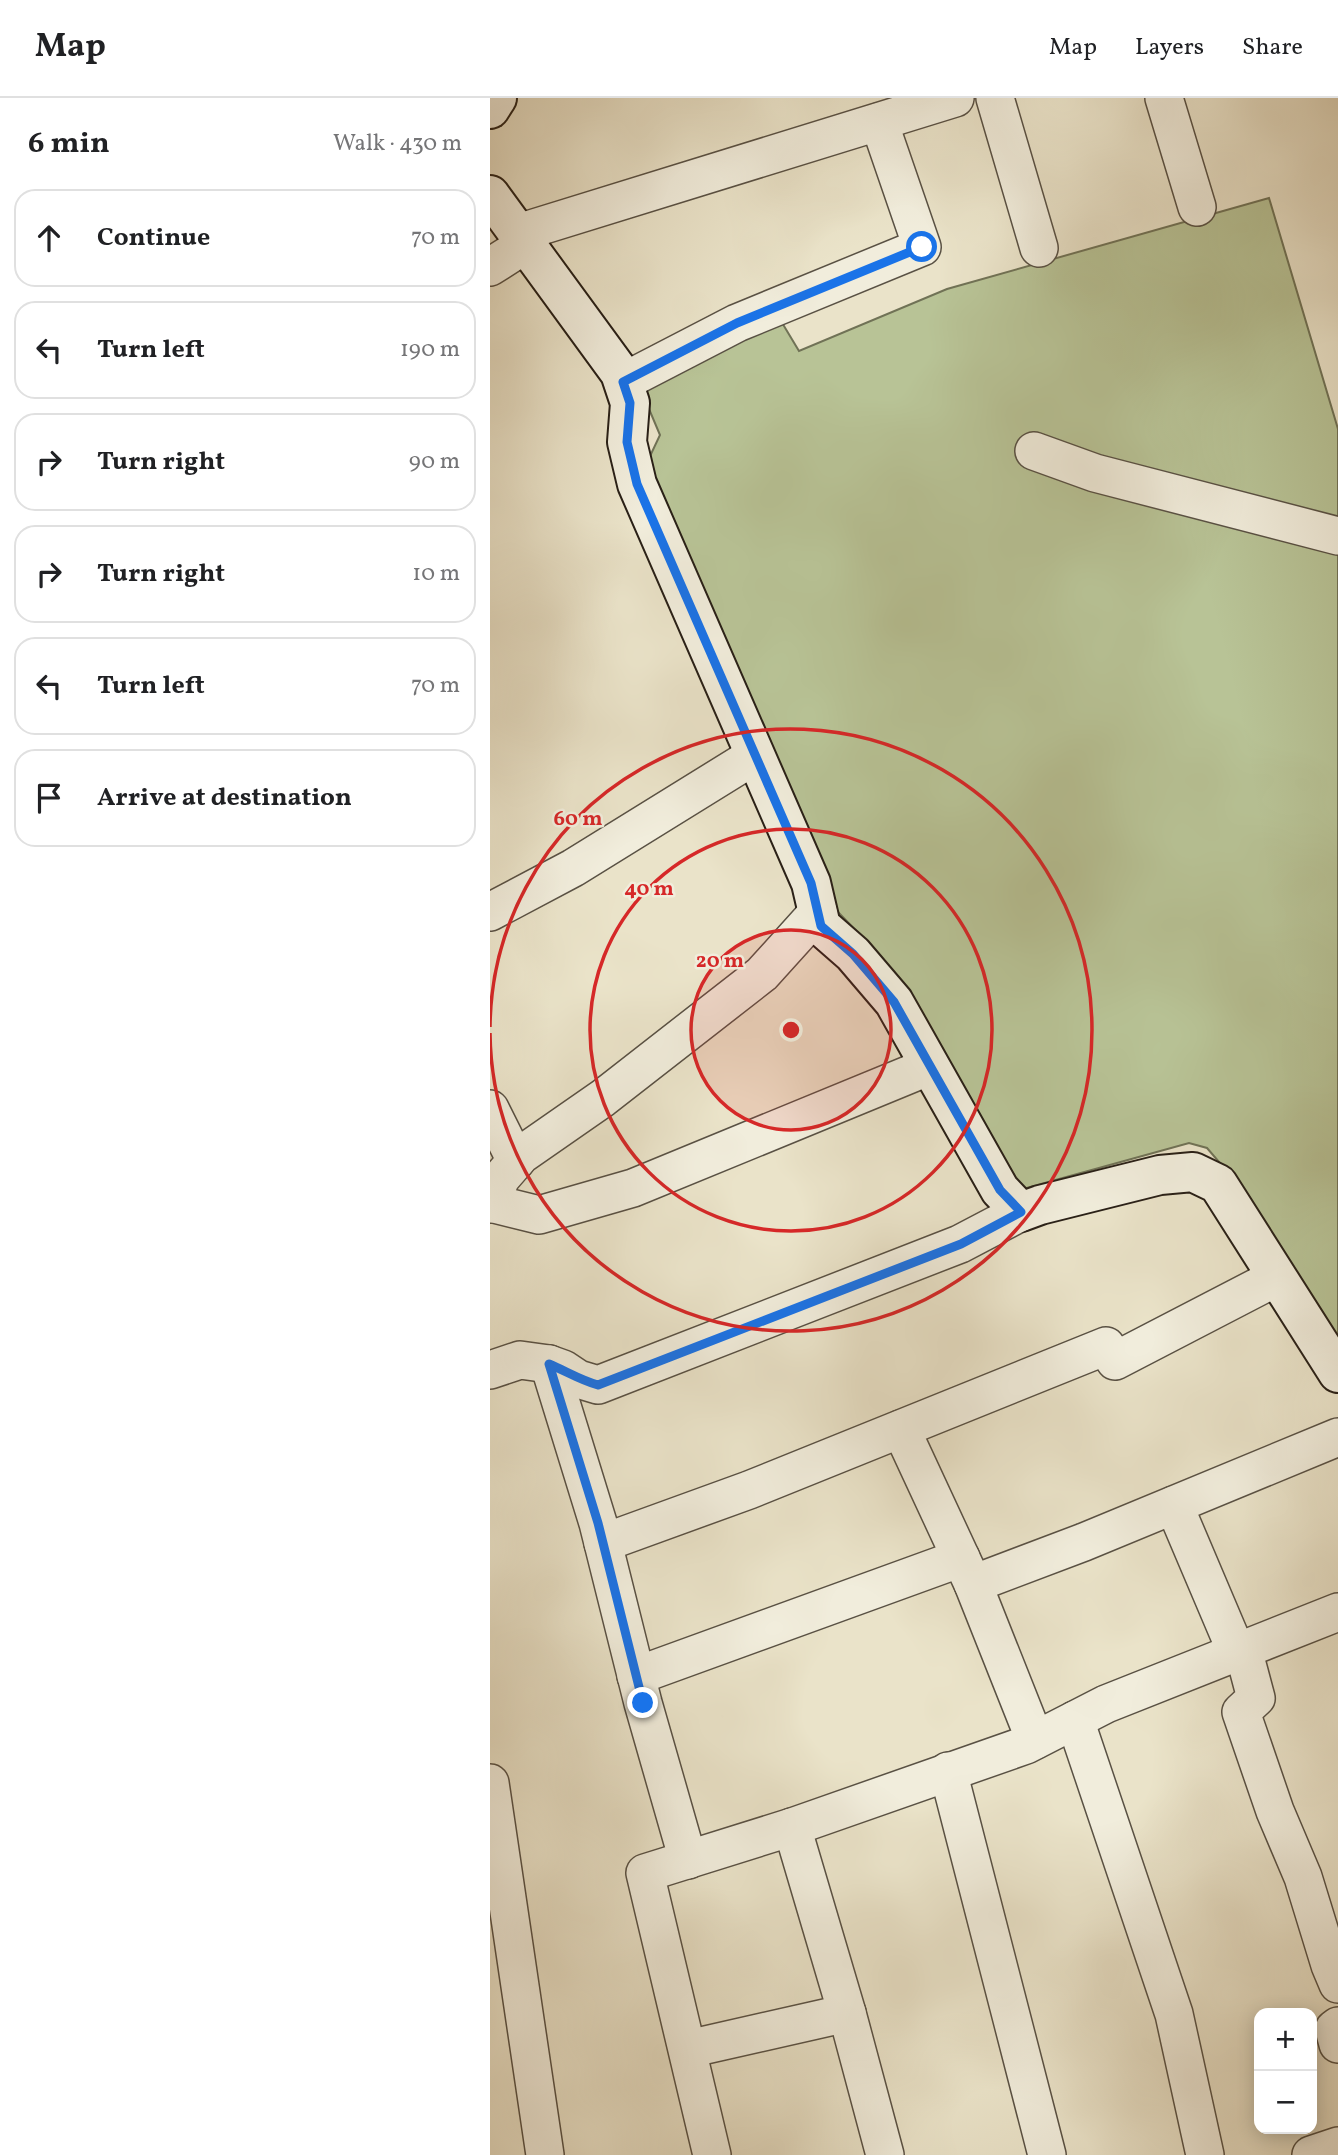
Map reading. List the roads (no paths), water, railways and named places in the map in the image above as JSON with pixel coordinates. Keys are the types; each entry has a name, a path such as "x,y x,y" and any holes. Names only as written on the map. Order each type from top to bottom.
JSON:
{"street":[{"path":"490,109 497,98"},
{"path":"490,267 522,239 955,98"},
{"path":"995,98 1039,248"},
{"path":"1164,98 1197,207"},
{"path":"623,382 737,323 922,247 879,121"},
{"path":"490,195 620,373 630,403 627,442 637,484 811,883 821,926 853,954 894,1002 1000,1190 1021,1212"},
{"path":"1034,450 1095,474 1338,536"},
{"path":"490,912 573,868 754,755"},
{"path":"818,912 762,974 613,1090 521,1155 501,1178 490,1203 539,1215 633,1188 930,1066"},
{"path":"490,1109 516,1161"},
{"path":"490,1370 520,1360 549,1364 563,1369 578,1380 598,1385 961,1244 1021,1212 1040,1205 1160,1175 1193,1172 1217,1184 1338,1373"},
{"path":"603,1543 750,1490 1106,1346 1115,1361 1276,1277"},
{"path":"549,1364 603,1543 636,1676 688,1860"},
{"path":"901,1429 967,1571 1035,1740"},
{"path":"636,1676 1174,1505 1338,1437"},
{"path":"1174,1505 1240,1650 1256,1698 1241,1712 1275,1811 1303,1877 1338,1984"},
{"path":"712,2155 645,1873 792,1827 1035,1740 1118,1699 1338,1612"},
{"path":"1075,1720 1174,2014 1205,2155"},
{"path":"948,1771 1048,2155"},
{"path":"490,1783 545,2155"},
{"path":"792,1827 886,2155"},
{"path":"688,2049 847,2013"},
{"path":"1338,2026 1334,2029 1338,2044"},
{"path":"1311,2155 1338,2146"}]}
